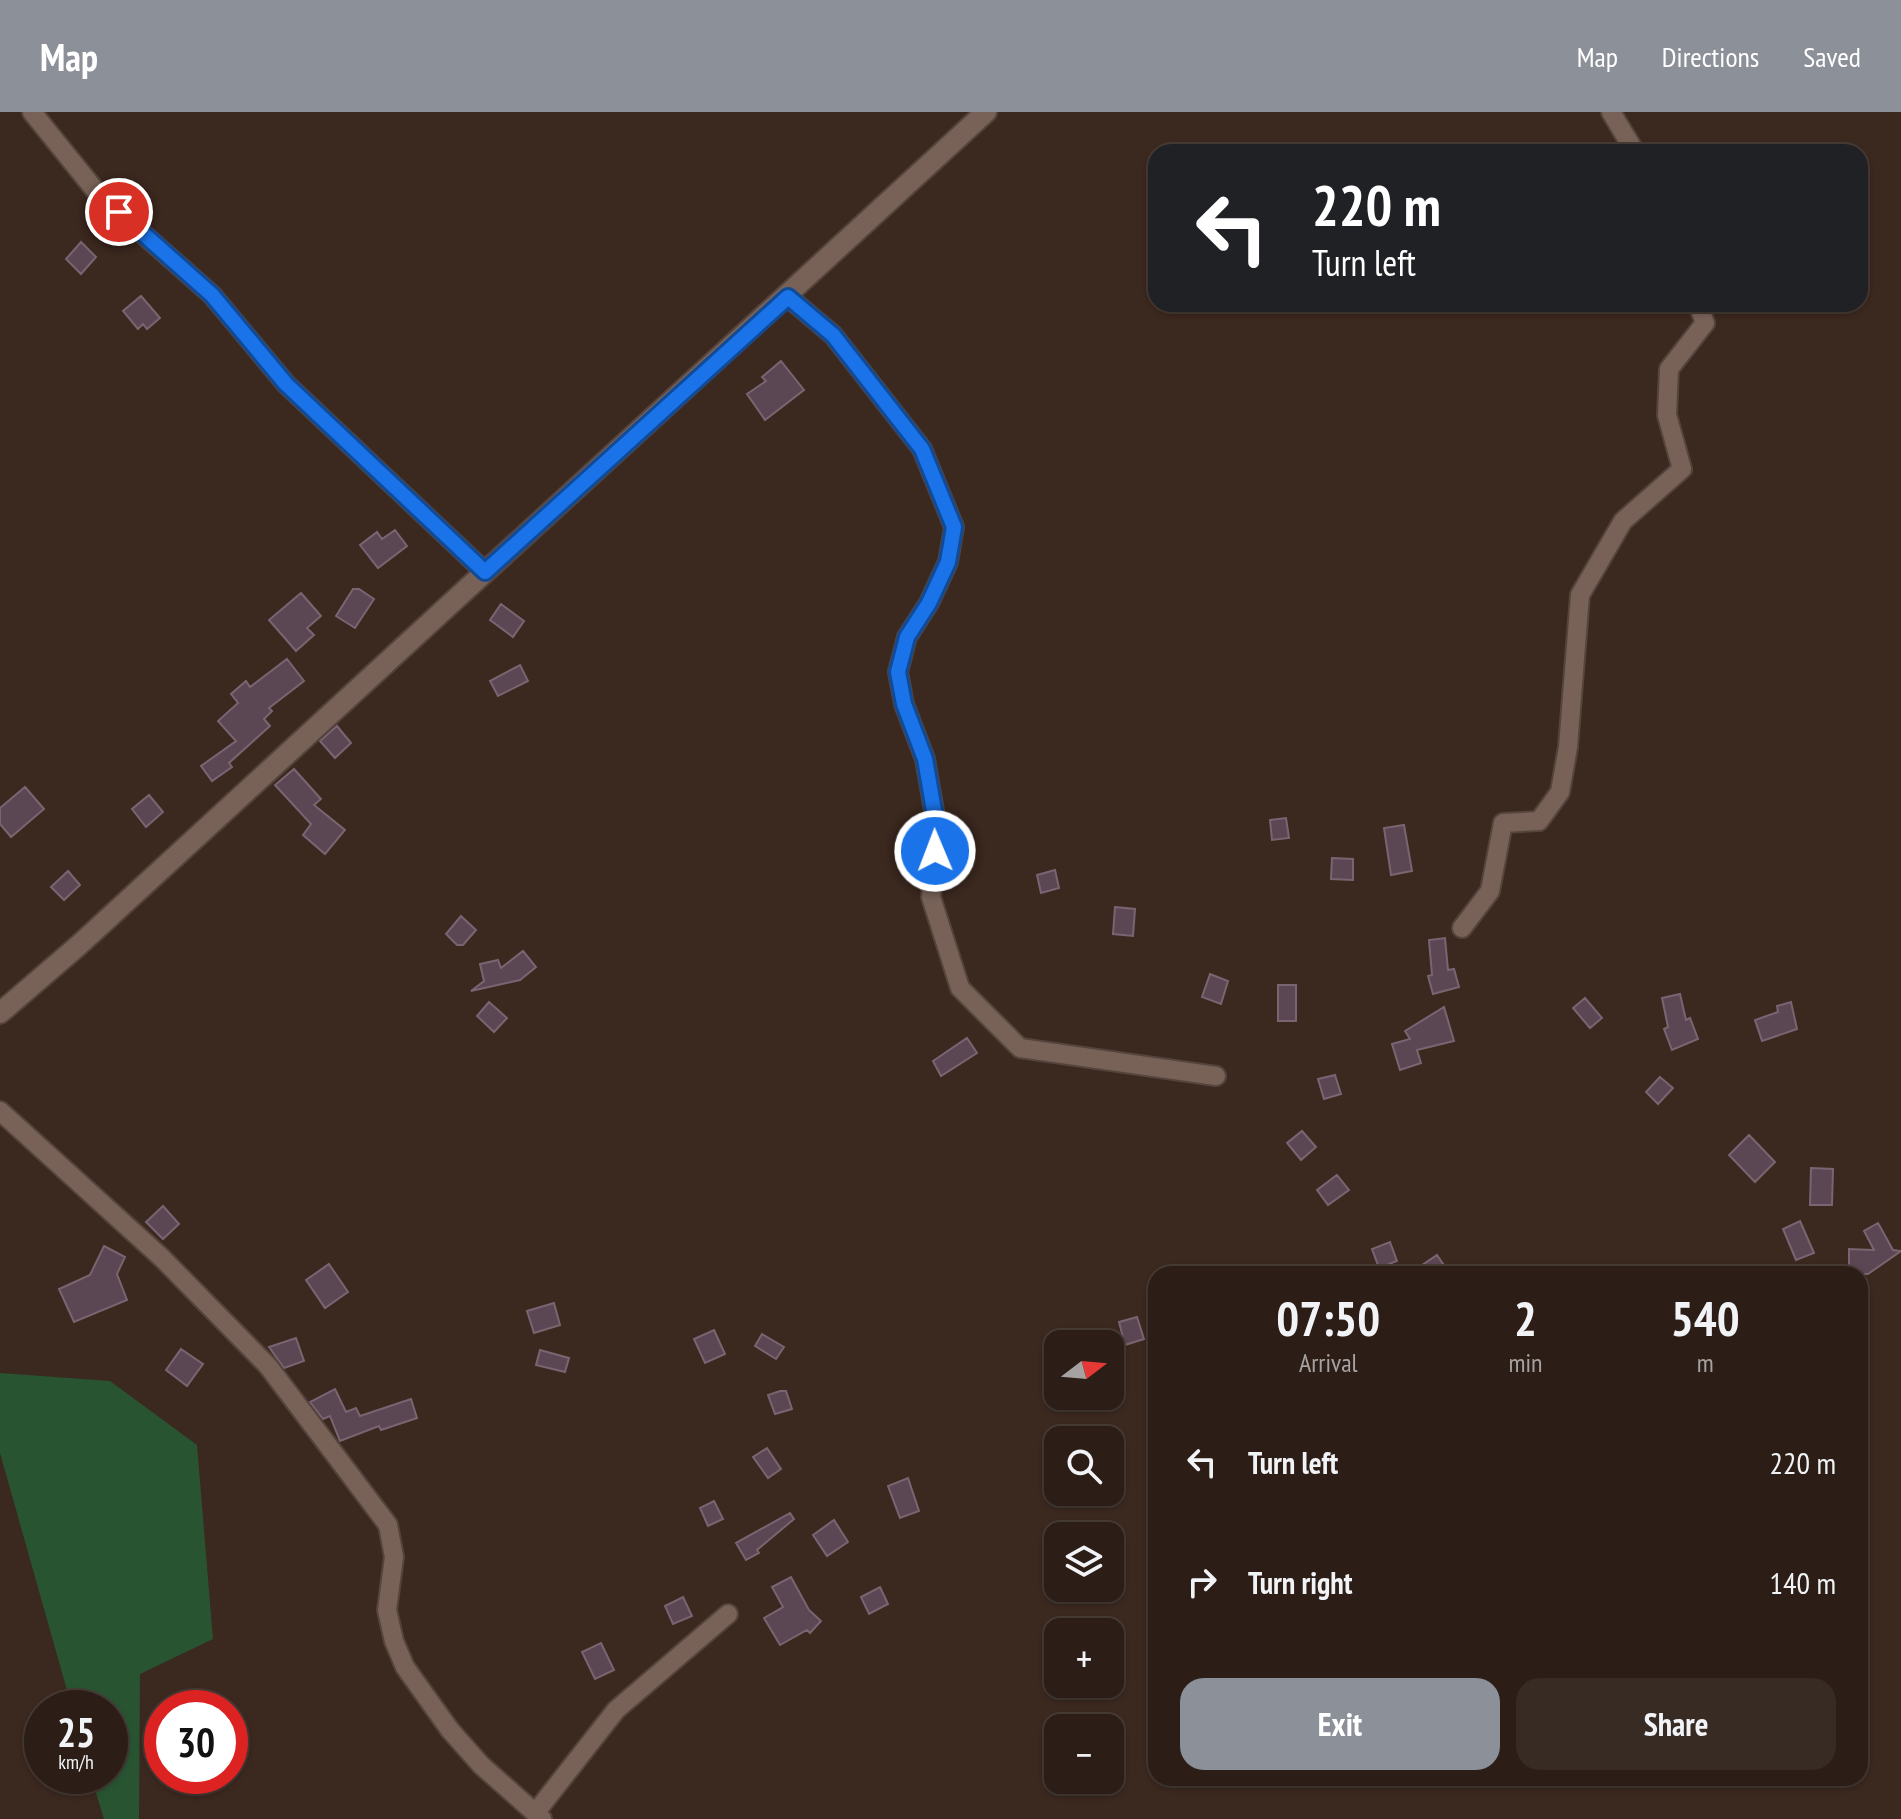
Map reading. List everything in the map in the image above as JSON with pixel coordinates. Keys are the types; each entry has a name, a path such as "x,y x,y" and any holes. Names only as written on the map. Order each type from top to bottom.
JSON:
{"main road":[{"path":"0,1013 79,945 986,112"}],"street":[{"path":"32,112 99,195 212,295 286,384 485,572"},
{"path":"1611,112 1630,144"},
{"path":"788,297 833,335 922,449 954,527 948,562 929,603 907,637 898,672 904,704 925,759 937,828 931,897 960,988 1020,1048 1216,1076"},
{"path":"1462,928 1490,891 1503,823 1539,821 1560,792 1568,747 1580,595 1623,521 1682,469 1667,415 1669,369 1705,323 1701,312"},
{"path":"0,1111 162,1258 268,1366 388,1525 394,1557 387,1610 394,1641 405,1667 450,1730 481,1765 539,1815 616,1710 728,1614"}],"green space":[{"path":"0,1373 110,1381 197,1445 213,1639 140,1674 139,1819 104,1819 96,1794 128,1794 128,1690 67,1690 0,1453"}],"building":[{"path":"81,242 96,257 81,274 66,259"},
{"path":"141,296 160,318 147,329 143,324 138,329 123,311"},
{"path":"781,361 804,390 765,420 747,394 766,381 762,377"},
{"path":"395,530 407,546 378,568 360,545 377,532 382,539"},
{"path":"353,589 359,589 374,599 355,628 336,616"},
{"path":"301,593 321,616 307,628 314,635 296,651 269,620"},
{"path":"501,604 524,621 513,637 490,620"},
{"path":"287,659 304,681 269,708 272,711 264,719 270,726 229,763 232,767 212,781 201,766 236,741 218,721 238,703 231,694 246,681 250,687"},
{"path":"520,665 528,681 498,696 490,681"},
{"path":"337,726 351,743 335,758 320,741"},
{"path":"294,769 321,799 314,805 345,830 325,854 303,835 311,824 275,785"},
{"path":"25,787 44,809 11,837 0,824 0,808"},
{"path":"149,795 163,812 146,827 132,809"},
{"path":"1286,818 1289,838 1272,840 1270,820"},
{"path":"1404,825 1412,871 1391,875 1384,828"},
{"path":"1332,858 1353,859 1353,880 1331,879"},
{"path":"1055,870 1059,888 1041,893 1037,875"},
{"path":"68,871 80,885 64,900 51,887"},
{"path":"1115,907 1135,909 1133,936 1113,934"},
{"path":"461,916 476,930 463,945 457,945 446,934"},
{"path":"1445,938 1448,970 1454,969 1459,987 1433,994 1428,976 1432,975 1429,940"},
{"path":"523,951 536,967 520,980 471,991 484,981 480,964 498,960 501,968"},
{"path":"1210,974 1228,981 1221,1004 1202,997"},
{"path":"1278,985 1296,985 1296,1021 1278,1021"},
{"path":"1680,994 1686,1020 1690,1018 1698,1039 1672,1050 1664,1029 1668,1027 1662,998"},
{"path":"1585,998 1602,1018 1590,1028 1573,1008"},
{"path":"489,1002 507,1018 494,1032 477,1016"},
{"path":"1791,1002 1797,1029 1762,1041 1755,1020 1778,1012 1777,1006"},
{"path":"1444,1007 1454,1041 1417,1050 1421,1063 1400,1070 1392,1044 1410,1039 1405,1031"},
{"path":"967,1038 977,1053 941,1076 933,1061"},
{"path":"1335,1075 1341,1094 1324,1099 1318,1079"},
{"path":"1660,1077 1673,1088 1658,1104 1646,1092"},
{"path":"1302,1131 1316,1147 1301,1160 1287,1143"},
{"path":"1749,1135 1775,1162 1755,1182 1729,1155"},
{"path":"1811,1168 1833,1169 1832,1205 1810,1205"},
{"path":"1337,1175 1349,1190 1328,1205 1317,1190"},
{"path":"163,1206 179,1224 163,1239 146,1222"},
{"path":"1800,1221 1814,1253 1796,1260 1783,1229"},
{"path":"1878,1223 1893,1250 1901,1251 1868,1274 1868,1266 1849,1266 1849,1249 1874,1250 1864,1231"},
{"path":"1390,1242 1397,1261 1378,1266 1372,1249"},
{"path":"104,1246 125,1257 117,1274 127,1300 74,1322 59,1289 90,1275"},
{"path":"1437,1255 1445,1266 1421,1266"},
{"path":"329,1264 348,1292 325,1308 306,1280"},
{"path":"554,1303 560,1325 534,1333 527,1311"},
{"path":"1137,1317 1144,1339 1125,1345 1124,1330 1121,1330 1119,1322"},
{"path":"714,1330 725,1354 705,1363 694,1339"},
{"path":"762,1334 784,1347 776,1359 755,1346"},
{"path":"296,1338 304,1361 284,1368 269,1347"},
{"path":"181,1349 203,1364 187,1386 166,1370"},
{"path":"540,1350 569,1358 565,1372 536,1365"},
{"path":"335,1389 346,1412 356,1408 360,1416 411,1399 417,1418 381,1430 379,1426 340,1441 330,1416 323,1419 310,1402"},
{"path":"786,1391 792,1409 775,1414 768,1395"},
{"path":"767,1448 781,1469 768,1478 753,1457"},
{"path":"908,1478 919,1511 900,1518 888,1486"},
{"path":"714,1501 723,1519 708,1526 700,1508"},
{"path":"790,1513 794,1519 757,1550 759,1553 746,1560 736,1543"},
{"path":"834,1520 848,1542 827,1556 813,1535"},
{"path":"791,1577 809,1610 821,1621 810,1633 807,1630 780,1645 764,1618 783,1607 772,1587"},
{"path":"880,1587 888,1604 869,1614 861,1597"},
{"path":"683,1597 692,1616 673,1624 665,1606"},
{"path":"601,1643 614,1670 595,1679 582,1652"}],"route":[{"path":"119,212 212,295 286,384 485,572 788,297 833,335 922,449 954,527 948,562 929,603 907,637 898,672 904,704 925,759 937,828 935,851"}]}
